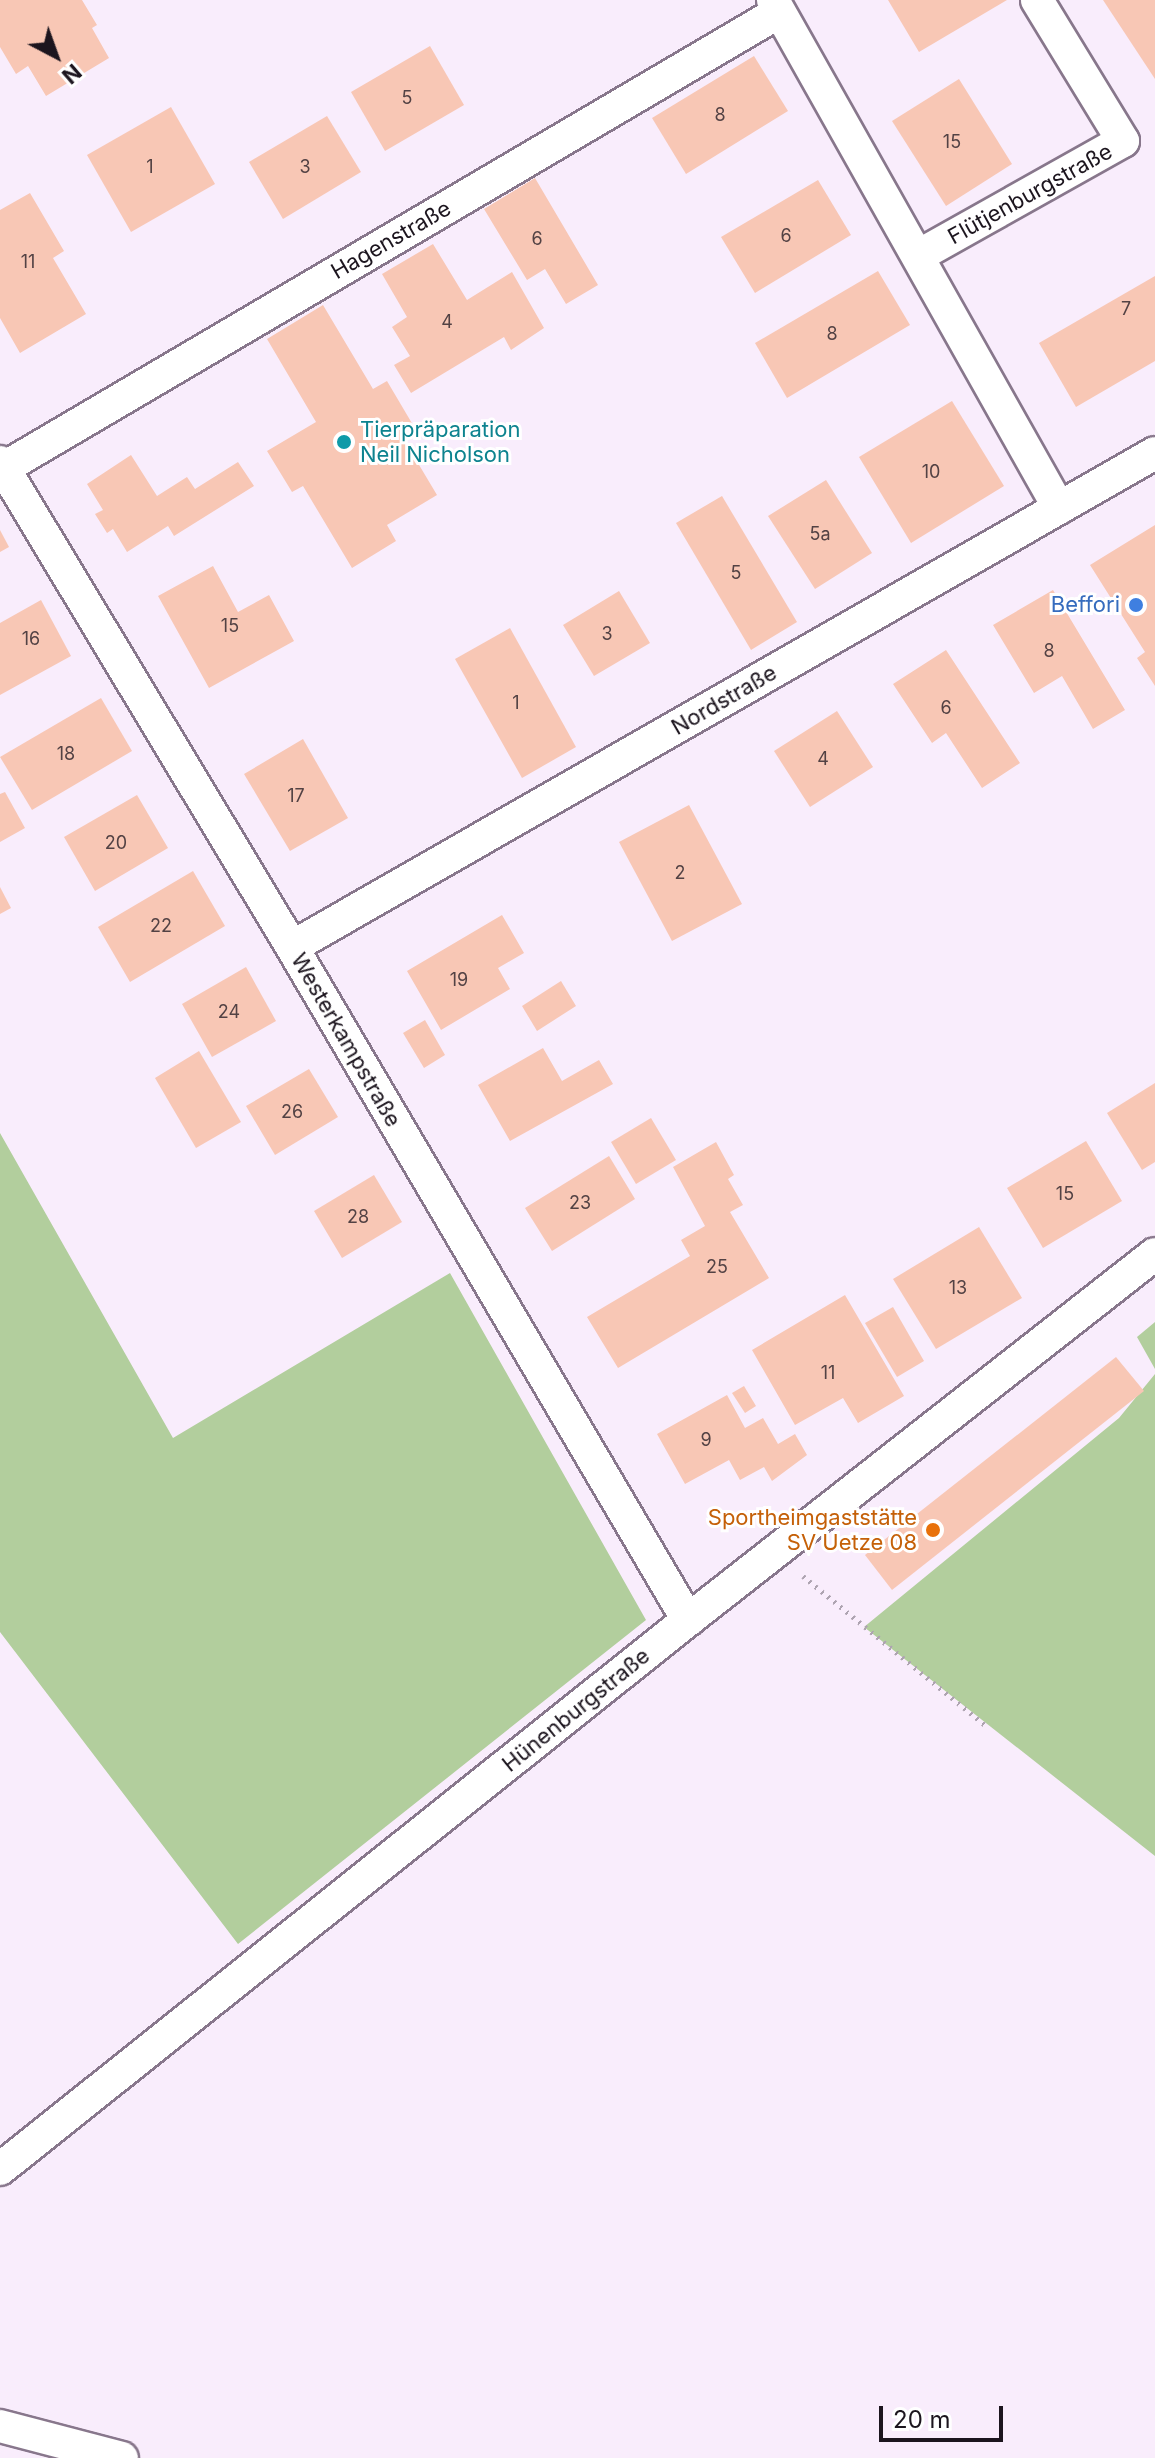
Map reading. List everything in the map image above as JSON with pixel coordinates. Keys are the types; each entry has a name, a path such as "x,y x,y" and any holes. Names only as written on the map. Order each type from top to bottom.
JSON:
{"street":[{"name":"Flütjenburgstraße","path":"918,256 1123,141 1037,0"},
{"path":"776,6 1059,508"},
{"name":"Hagenstraße","path":"2,465 776,6"},
{"name":"Nordstraße","path":"292,947 1155,453"},
{"name":"Westerkampstraße","path":"2,465 292,947 688,1620"},
{"name":"Hünenburgstraße","path":"0,2169 688,1620 1155,1254"},
{"path":"0,2426 122,2458"}],"path":[{"path":"774,1553 985,1725"}],"green space":[{"path":"0,1133 173,1438 450,1273 646,1620 238,1944 0,1632"},
{"path":"1155,1322 1155,1369 1137,1337"},
{"path":"1155,1374 1155,1856 864,1627 1119,1418"}],"building":[{"path":"0,0 82,0 97,25 92,28 109,58 46,96 28,66 16,74 0,47"},
{"path":"888,0 1007,0 919,52"},
{"path":"1103,0 1155,0 1155,79"},
{"path":"430,46 464,105 385,151 351,92"},
{"path":"754,56 788,111 686,174 652,118"},
{"path":"959,79 1012,164 946,206 892,121"},
{"path":"171,107 215,184 131,232 87,155"},
{"path":"327,116 361,172 283,219 249,162"},
{"path":"535,178 598,285 566,304 545,269 527,280 484,209"},
{"path":"818,180 851,235 755,293 721,237"},
{"path":"30,193 64,251 53,258 86,314 20,353 0,318 0,210"},
{"path":"433,244 467,300 512,272 544,328 511,350 504,337 411,393 394,365 410,356 392,327 407,317 382,274"},
{"path":"878,271 910,325 787,398 755,343"},
{"path":"1155,276 1155,361 1076,407 1039,343"},
{"name":"Tierpräparation Neil Nicholson","path":"323,305 373,389 387,381 413,425 400,433 437,495 387,525 396,541 352,568 303,486 292,492 267,451 316,422 267,339"},
{"path":"952,401 1004,486 911,543 859,457"},
{"path":"131,455 157,496 187,477 195,489 238,462 254,486 174,536 168,526 127,552 113,529 107,533 95,514 103,510 87,484"},
{"path":"826,480 872,553 815,589 768,516"},
{"path":"722,496 797,622 751,650 676,523"},
{"name":"Beffori","path":"1155,525 1155,686 1137,658 1145,652 1090,565"},
{"path":"0,530 9,547 0,552"},
{"path":"213,566 238,612 269,595 294,641 209,688 158,596"},
{"path":"1053,590 1125,710 1093,729 1062,676 1034,693 993,625"},
{"path":"619,591 650,643 594,676 563,625"},
{"path":"41,600 71,656 0,695 0,623"},
{"path":"510,628 576,747 522,778 455,659"},
{"path":"946,650 1020,763 982,788 946,733 932,743 893,684"},
{"path":"101,698 132,751 32,810 0,757"},
{"path":"837,711 873,767 810,807 774,751"},
{"path":"303,739 348,818 290,851 244,774"},
{"path":"5,792 25,828 0,842 0,794"},
{"path":"137,795 168,848 95,891 64,837"},
{"path":"689,805 742,904 672,941 619,842"},
{"path":"193,871 225,926 130,982 98,927"},
{"path":"0,887 11,908 0,914"},
{"path":"502,915 524,953 498,968 510,989 441,1030 407,971"},
{"path":"246,967 276,1021 212,1057 182,1004"},
{"path":"561,981 576,1006 537,1031 522,1006"},
{"path":"425,1020 445,1055 424,1068 403,1033"},
{"path":"543,1048 562,1081 599,1060 613,1084 510,1141 478,1085"},
{"path":"199,1051 241,1122 196,1148 155,1078"},
{"path":"309,1069 338,1117 275,1155 246,1106"},
{"path":"1155,1083 1155,1162 1142,1170 1107,1113"},
{"path":"651,1118 676,1160 636,1184 611,1142"},
{"path":"1086,1141 1122,1201 1043,1248 1007,1188"},
{"path":"716,1142 734,1175 728,1179 743,1205 730,1212 769,1278 618,1368 587,1317 690,1256 681,1240 705,1226 673,1167"},
{"path":"609,1156 635,1199 552,1251 525,1208"},
{"path":"374,1175 402,1222 342,1258 314,1211"},
{"path":"979,1227 1022,1298 936,1349 893,1279"},
{"path":"845,1295 904,1396 858,1423 843,1398 795,1425 752,1350"},
{"path":"893,1307 924,1361 897,1377 865,1323"},
{"path":"1116,1357 1144,1391 892,1590 865,1555"},
{"path":"744,1386 756,1406 745,1413 732,1393"},
{"path":"727,1395 745,1428 763,1418 778,1444 795,1434 807,1455 772,1481 764,1467 740,1480 729,1460 685,1484 657,1434"}],"place":[{"name":"Tierpräparation Neil Nicholson","path":"344,442"},
{"name":"Beffori","path":"1136,605"},
{"name":"Sportheimgaststätte SV Uetze 08","path":"933,1530"}]}
